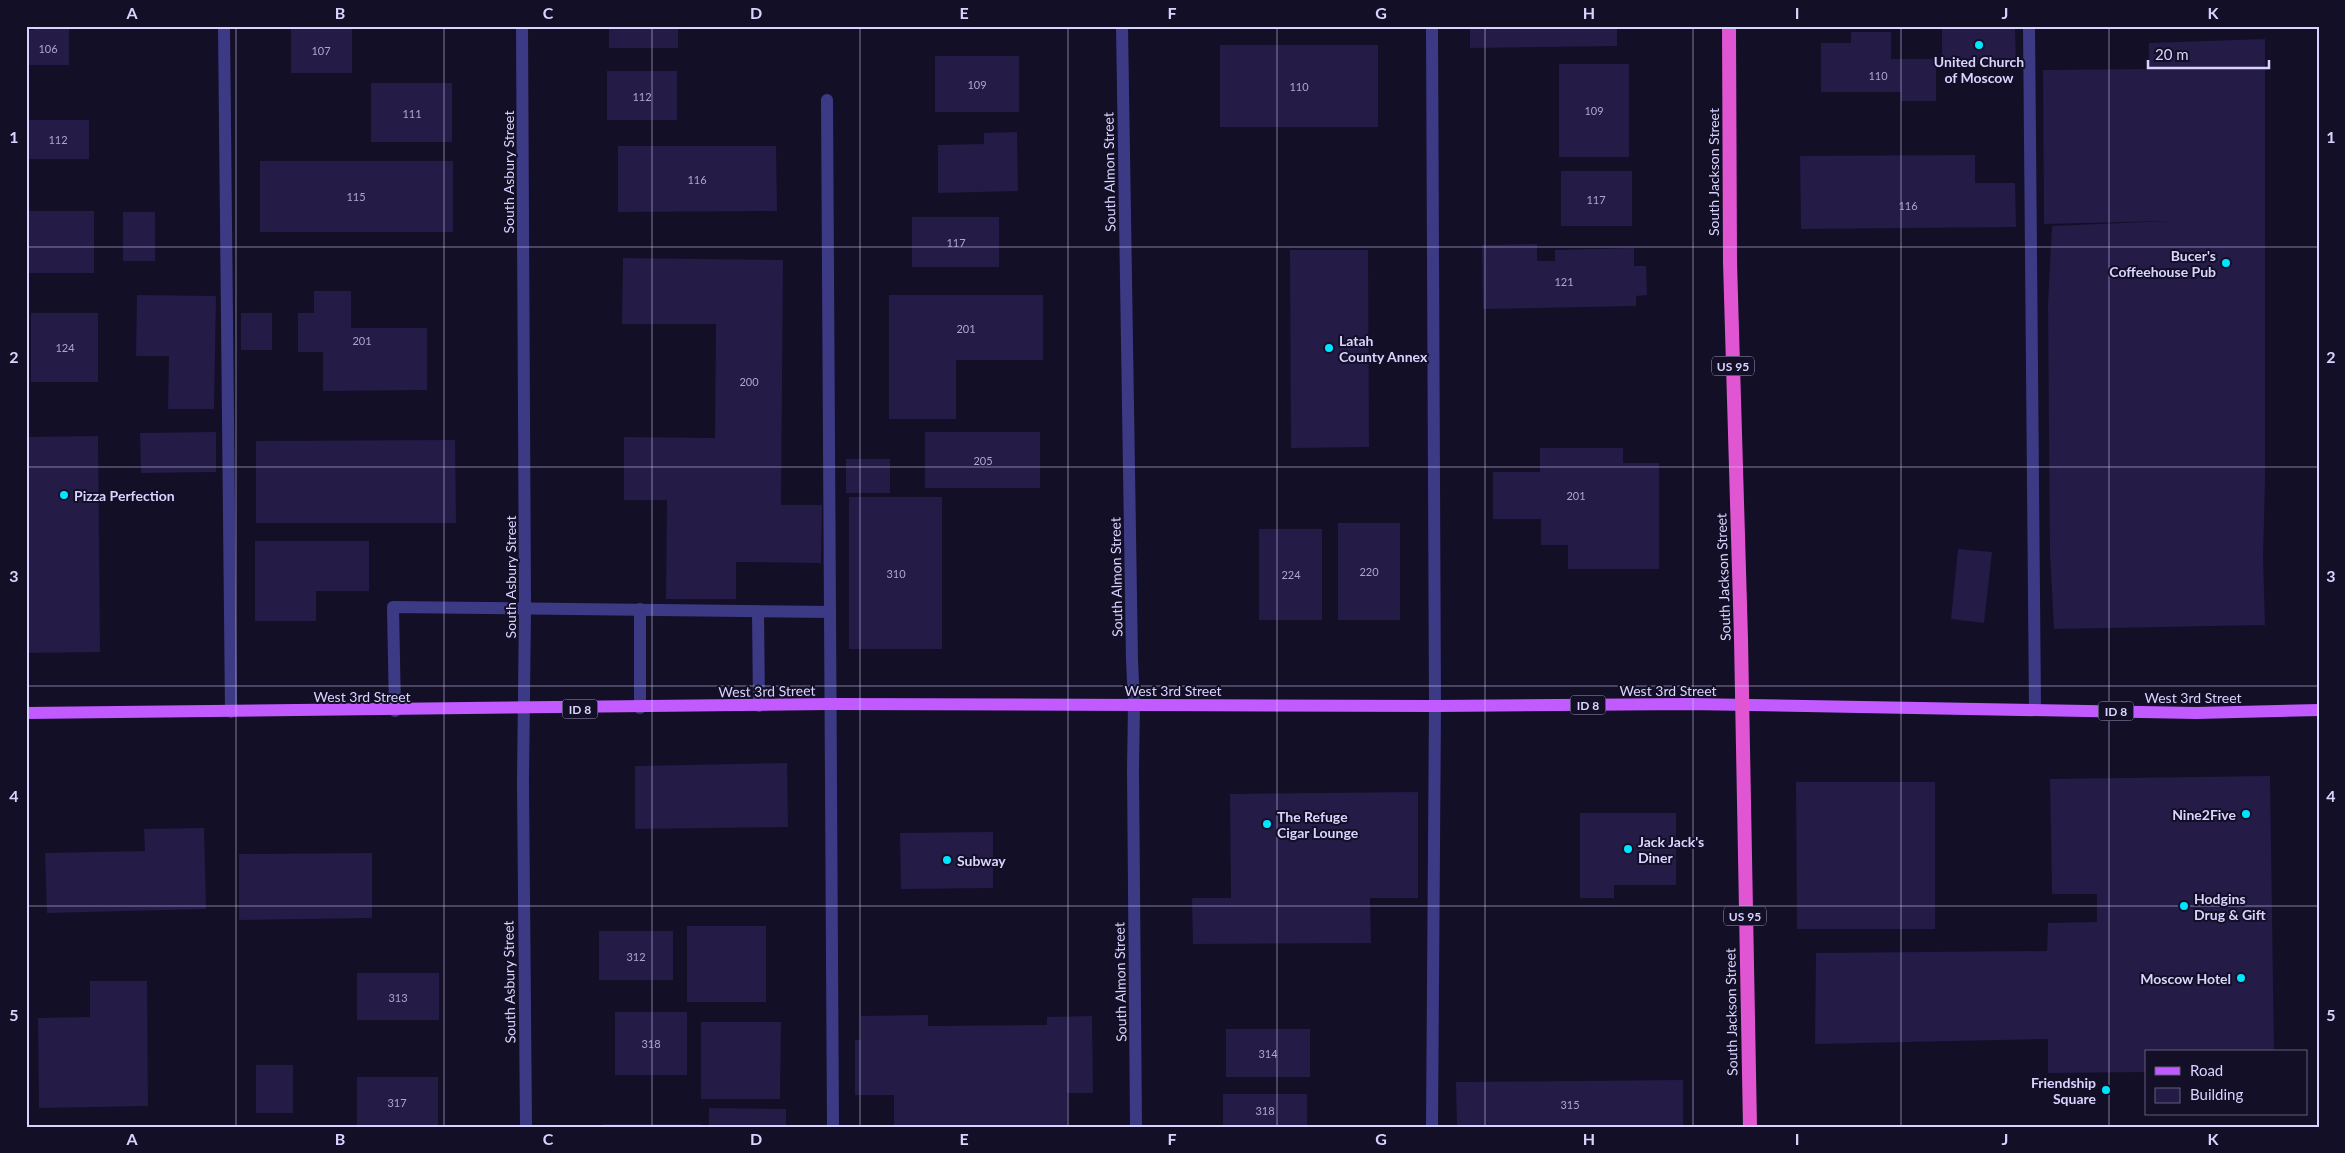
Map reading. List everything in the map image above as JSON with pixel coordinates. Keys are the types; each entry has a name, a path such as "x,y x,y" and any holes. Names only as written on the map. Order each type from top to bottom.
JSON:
{"highway":[{"name":"South Jackson Street","path":"1729,26 1730,262 1742,706 1750,1127"}],"main road":[{"name":"West 3rd Street","path":"26,713 640,708 830,704 1742,706 2196,712 2319,710"}],"street":[{"path":"224,26 231,712"},
{"name":"South Asbury Street","path":"522,26 525,608 525,709 522,782 526,1127"},
{"name":"South Almon Street","path":"1122,26 1134,704 1136,1127"},
{"path":"1432,26 1435,706 1432,1127"},
{"path":"2029,26 2035,710"},
{"path":"827,100 833,1127"},
{"path":"395,710 393,606 829,612"},
{"path":"640,609 640,708"},
{"path":"758,611 759,706"}],"building":[{"path":"34,26 69,26 69,65 26,65 26,30 34,30"},
{"path":"291,26 352,26 352,73 291,73"},
{"path":"609,26 678,26 678,48 609,48"},
{"path":"1470,26 1617,26 1617,46 1470,48"},
{"name":"United Church of Moscow","path":"1942,26 2015,26 2016,63 1942,64"},
{"path":"1851,32 1891,32 1891,59 1936,59 1936,101 1901,101 1901,92 1821,92 1821,43 1851,43"},
{"path":"2265,39 2265,482 2263,558 2265,625 2054,629 2050,554 2048,304 2052,226 2169,221 2044,224 2043,70 2149,69 2149,43"},
{"path":"1220,45 1378,45 1378,127 1220,127"},
{"path":"935,56 1019,56 1019,112 935,112"},
{"path":"1559,64 1629,64 1629,157 1559,157"},
{"path":"607,71 677,71 677,120 607,120"},
{"path":"371,83 452,83 452,142 371,142"},
{"path":"26,120 89,120 89,159 26,159"},
{"path":"1017,132 1018,191 938,193 938,145 984,144 984,133"},
{"path":"618,146 776,146 777,211 618,212"},
{"path":"1975,155 1975,183 2015,183 2016,227 1801,229 1800,156"},
{"path":"260,161 453,161 453,232 260,232"},
{"path":"1561,171 1632,171 1632,226 1561,226"},
{"path":"26,211 94,211 94,273 26,273"},
{"path":"123,212 155,212 155,261 123,261"},
{"path":"912,217 999,217 999,267 912,267"},
{"path":"1537,244 1537,261 1555,261 1555,250 1634,248 1634,266 1646,266 1647,295 1636,296 1636,306 1483,309 1482,245"},
{"name":"Latah County Annex","path":"1290,250 1368,250 1369,447 1291,448"},
{"path":"623,258 783,260 781,505 822,505 821,563 736,562 736,599 666,599 667,500 624,500 624,437 715,438 716,324 622,324"},
{"path":"314,291 351,291 351,328 427,328 427,390 323,391 323,352 298,352 298,313 314,313"},
{"path":"137,295 216,296 214,409 168,409 169,356 136,356"},
{"path":"889,295 1043,295 1043,360 956,360 956,419 889,419"},
{"path":"31,313 98,313 98,382 31,382"},
{"path":"241,313 272,313 272,350 241,350"},
{"path":"216,432 216,472 141,473 140,433"},
{"path":"925,432 1040,432 1040,488 925,488"},
{"path":"98,436 100,652 26,653 26,437"},
{"path":"455,440 456,523 256,523 256,441"},
{"path":"1540,448 1623,448 1623,463 1659,463 1659,569 1568,569 1568,545 1541,545 1541,519 1493,519 1493,472 1540,472"},
{"path":"846,459 890,459 890,493 846,493"},
{"path":"849,497 942,497 942,649 849,649"},
{"path":"1338,523 1400,523 1400,620 1338,620"},
{"path":"1259,529 1322,529 1322,620 1259,620"},
{"path":"255,541 369,541 369,591 316,591 316,621 255,621"},
{"path":"1958,549 1992,552 1984,623 1951,619"},
{"path":"787,763 788,827 635,829 635,766"},
{"path":"2270,776 2274,1050 2145,1050 2145,1072 2048,1073 2048,1039 1815,1044 1816,953 2047,951 2048,923 2097,922 2097,894 2052,894 2050,779"},
{"path":"1796,782 1935,782 1935,929 1797,929"},
{"path":"1418,792 1418,898 1370,898 1371,943 1193,944 1192,898 1231,898 1230,794"},
{"name":"Jack Jack's Diner","path":"1580,813 1676,813 1676,885 1614,885 1614,898 1580,898"},
{"path":"204,828 206,909 47,913 45,853 145,851 144,829"},
{"name":"Subway","path":"993,832 993,888 901,889 900,833"},
{"path":"372,853 372,918 239,920 239,854"},
{"path":"687,926 766,926 766,1002 687,1002"},
{"path":"599,931 673,931 673,980 599,980"},
{"path":"357,973 439,973 439,1020 357,1020"},
{"path":"90,981 147,981 148,1106 39,1108 38,1018 90,1017"},
{"path":"615,1012 687,1012 687,1075 615,1075"},
{"path":"928,1015 928,1026 1047,1025 1047,1017 1092,1016 1093,1093 1067,1093 1067,1127 894,1127 894,1095 855,1095 855,1040 861,1040 861,1016"},
{"path":"701,1022 781,1022 780,1099 701,1099"},
{"path":"1226,1029 1310,1029 1310,1077 1226,1077"},
{"path":"256,1065 293,1065 293,1113 256,1113"},
{"path":"357,1077 438,1077 438,1127 357,1127"},
{"path":"1683,1080 1683,1127 1457,1127 1456,1082"},
{"path":"1223,1094 1307,1094 1307,1127 1223,1127"},
{"path":"709,1108 786,1109 786,1127 709,1127"},
{"path":"603,1124 701,1124 701,1127 603,1127"}],"place":[{"name":"United Church of Moscow","path":"1979,45"},
{"name":"Bucer's Coffeehouse Pub","path":"2226,263"},
{"name":"Latah County Annex","path":"1329,348"},
{"name":"Pizza Perfection","path":"64,495"},
{"name":"Nine2Five","path":"2246,814"},
{"name":"The Refuge Cigar Lounge","path":"1267,824"},
{"name":"Jack Jack's Diner","path":"1628,849"},
{"name":"Subway","path":"947,860"},
{"name":"Hodgins Drug & Gift","path":"2184,906"},
{"name":"Moscow Hotel","path":"2241,978"},
{"name":"Friendship Square","path":"2106,1090"}]}
